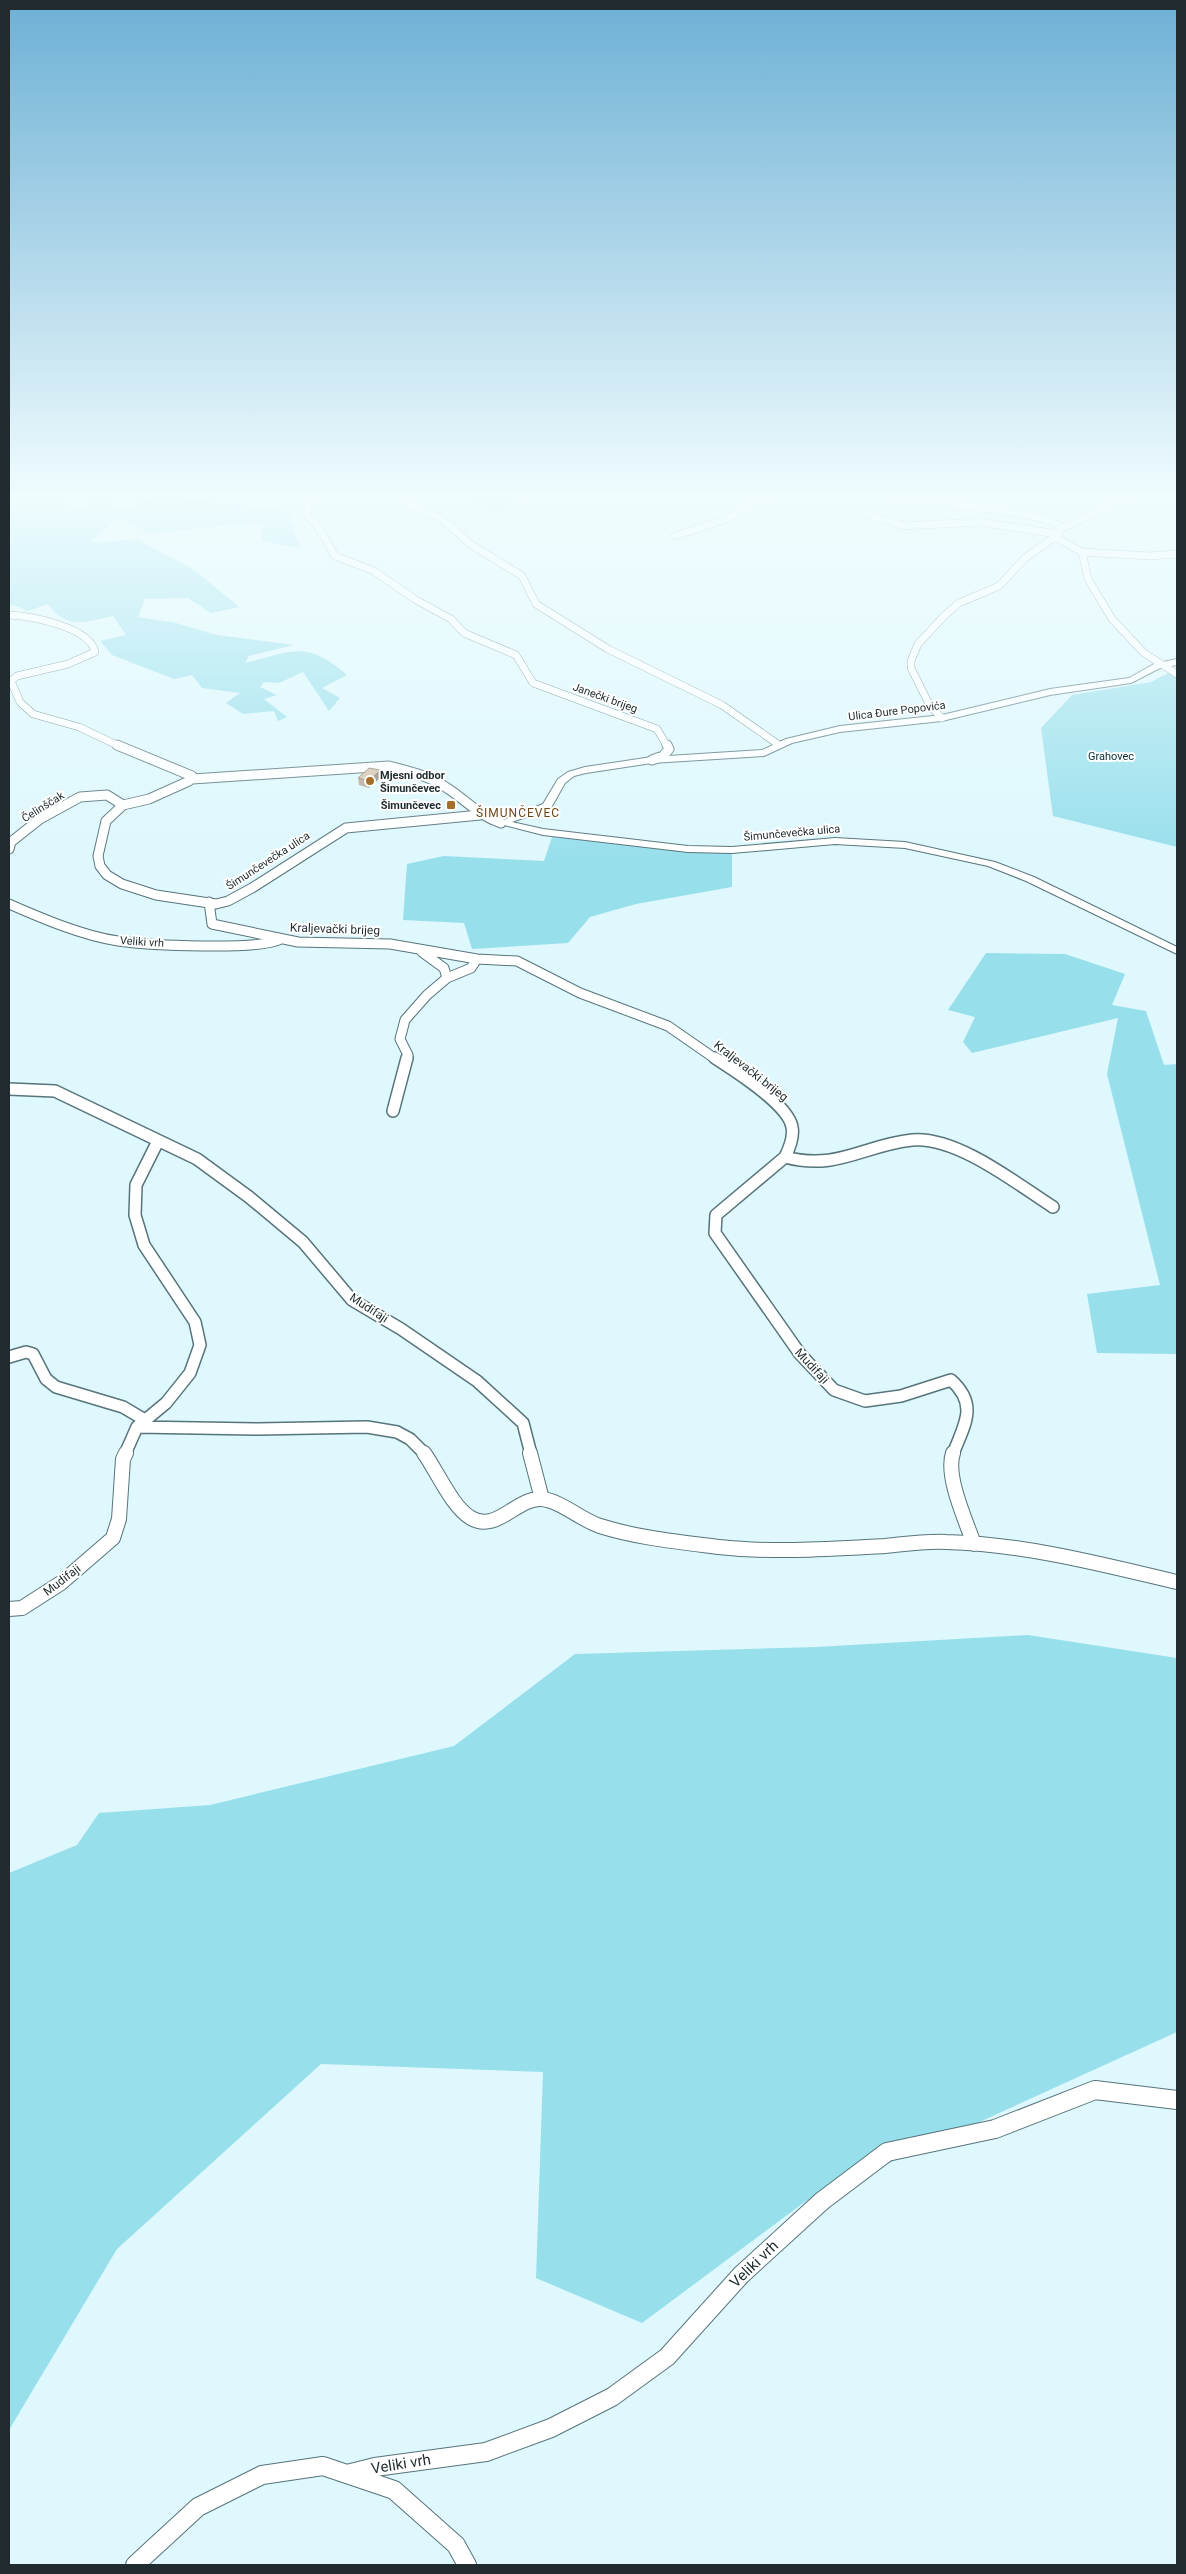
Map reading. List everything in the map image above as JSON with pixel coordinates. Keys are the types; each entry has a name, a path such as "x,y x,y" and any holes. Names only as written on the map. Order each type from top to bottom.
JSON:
{"street":[{"path":"34,617 45,618 64,624 94,647 94,652 91,656 72,663 17,676 11,682 20,702 33,714 79,727 129,751 188,772 192,779"},
{"name":"Janečki brijeg","path":"447,617 464,634 516,656 533,683 657,729 669,749"},
{"path":"557,617 608,649 722,705 779,745"},
{"path":"942,718 930,706 911,668 911,661 918,644 944,617"},
{"path":"1111,617 1128,638 1146,654 1166,664 1177,674"},
{"name":"Ulica Đure Popovića","path":"501,823 547,806 561,782 571,774 585,770 652,760 764,753 779,745 840,729 942,718 1050,692 1131,680 1166,664 1177,662"},
{"path":"652,760 663,756 669,749 690,758"},
{"name":"Šimunčevečka ulica","path":"480,815 380,823 346,828 252,888 228,901 216,904 156,895 122,884 107,875 100,866 98,856 106,820 123,805 150,799 192,779 335,768 389,766 415,773 446,787 480,815 501,823 544,832 688,849 732,850 835,840 905,845 999,867 1030,879 1177,952"},
{"name":"Čelinščak","path":"9,848 11,842 40,819 80,797 107,795 123,805"},
{"name":"Kraljevački brijeg","path":"209,902 212,924 223,928 256,932 281,939 312,943 352,942 390,944 420,951 477,959 517,961 580,993 650,1017 668,1026 734,1071 782,1109 792,1127 790,1147 785,1157"},
{"name":"Veliki vrh","path":"9,904 46,920 117,941 209,946 262,945 272,944 281,939"},
{"name":"Kraljevački brijeg","path":"420,951 444,968 447,978"},
{"path":"393,1111 408,1055 400,1039 406,1020 428,995 447,978 471,968 477,959"},
{"name":"Mudifaji","path":"9,1089 55,1091 158,1142 197,1159 249,1197 304,1242 352,1300 401,1329 477,1380 524,1424 542,1499"},
{"path":"785,1157 811,1164 916,1140 930,1142 951,1148 972,1158 1053,1207"},
{"path":"140,1423 166,1403 180,1387 190,1373 200,1345 195,1322 144,1245 135,1215 136,1185 150,1154 158,1142"},
{"name":"Mudifaji","path":"785,1157 716,1215 716,1233 800,1354 834,1390 865,1402 901,1396 951,1380 960,1386 968,1400 967,1419 951,1460 956,1490 974,1544"},
{"path":"9,1357 26,1352 33,1354 46,1379 56,1387 123,1408 140,1423 237,1429 354,1427 398,1432 422,1449 461,1511 478,1522 496,1521 522,1503 542,1499 564,1507 583,1520 609,1527 708,1545 743,1549 829,1549 946,1542 974,1544 1080,1559 1177,1582"},
{"name":"Mudifaji","path":"9,1609 22,1608 61,1583 113,1538 119,1519 124,1459 140,1423"},
{"name":"Veliki vrh","path":"347,2474 375,2467 486,2452 551,2428 612,2397 667,2357 740,2274 822,2201 887,2152 995,2129 1095,2090 1159,2096 1177,2100"},
{"name":"Veliki vrh","path":"136,2565 198,2507 262,2475 323,2466 394,2490 456,2545 467,2565"}],"green space":[{"path":"108,617 85,622 69,621 62,618"},
{"path":"114,617 139,617 176,623 217,635 294,645 249,656 245,663 287,652 309,652 320,656 347,675 322,688 340,698 329,711 303,672 279,683 264,682 260,687 277,695 264,699 287,717 278,721 274,711 243,714 226,703 240,693 202,688 192,675 174,679 112,655 100,641 126,635"},
{"name":"Grahovec","path":"1172,671 1177,675 1177,847 1053,816 1041,728 1072,695 1151,682"},
{"path":"552,837 732,850 732,887 636,904 590,917 568,943 472,949 464,923 403,920 407,864 444,856 544,861"},
{"path":"986,953 1065,954 1125,974 1112,1005 1146,1011 1164,1065 1177,1064 1177,1354 1097,1353 1087,1294 1160,1285 1107,1074 1118,1018 972,1053 963,1042 975,1017 948,1010"},
{"path":"1028,1635 1177,1658 1177,2032 806,2201 642,2323 536,2278 543,2072 321,2064 117,2249 9,2430 9,1873 77,1845 99,1813 210,1805 454,1746 575,1654 816,1647"}],"building":[{"path":"369,768 380,770 369,781 358,778"}],"place":[{"name":"Mjesni odbor Šimunčevec","path":"370,781"},
{"name":"Šimunčevec","path":"451,805"}],"district":[{"name":"ŠIMUNČEVEC","path":"518,813"}]}
